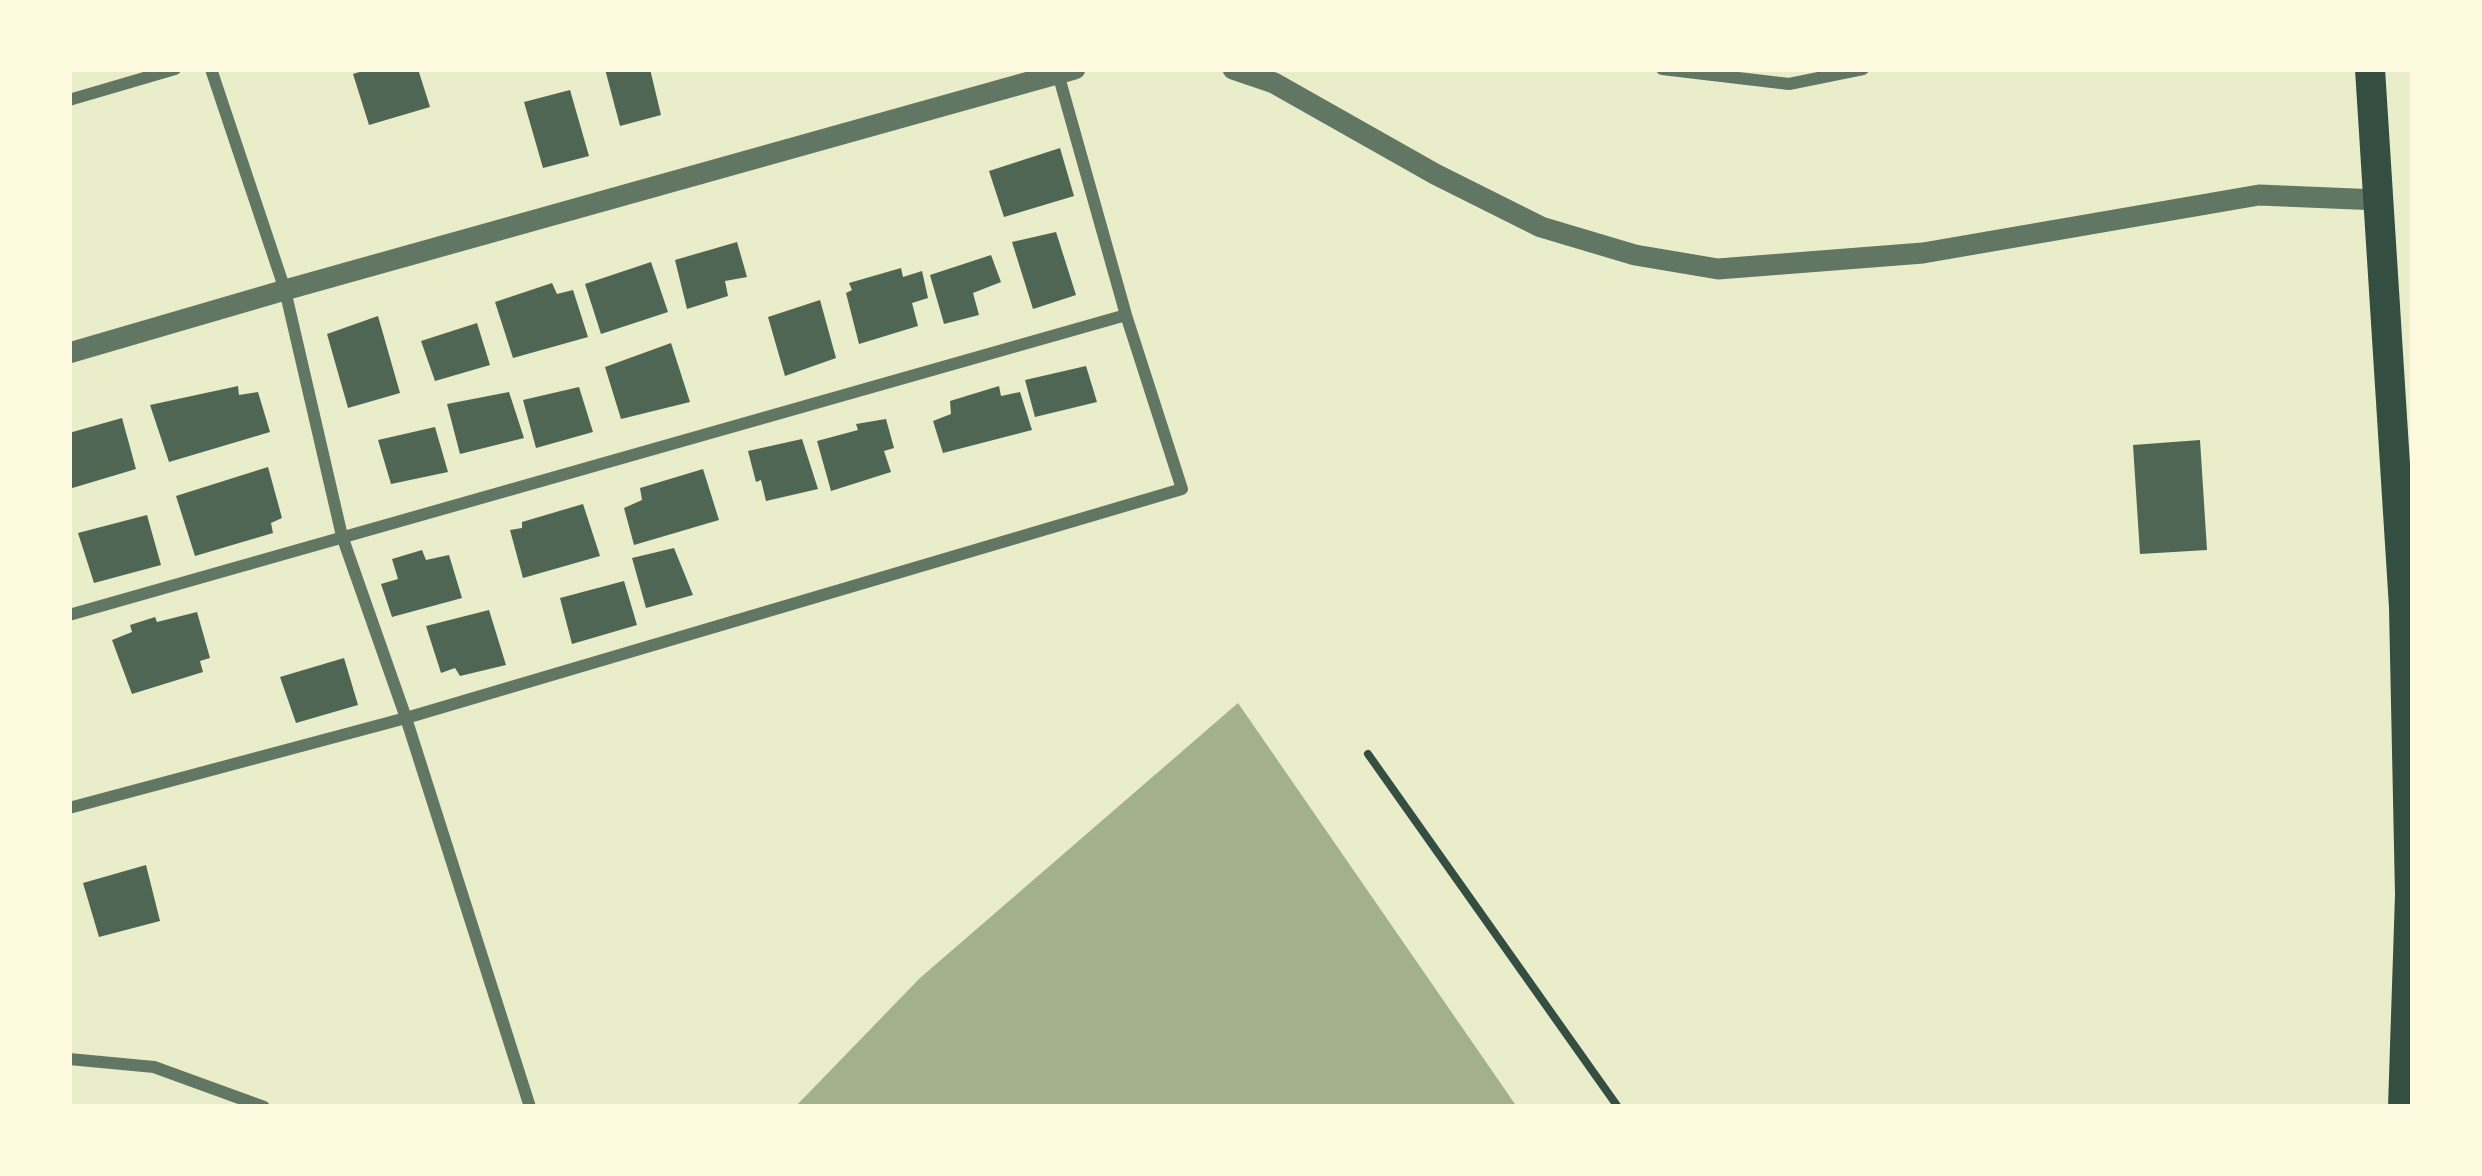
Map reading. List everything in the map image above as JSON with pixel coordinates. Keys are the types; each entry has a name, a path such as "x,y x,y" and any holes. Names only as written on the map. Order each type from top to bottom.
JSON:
{"main road":[{"path":"2369,69 2404,608 2410,895 2403,1107"}],"street":[{"path":"69,100 175,69"},
{"path":"212,69 285,290 342,536 406,718 530,1107"},
{"path":"1233,69 1274,83 1435,174 1541,227 1635,255 1718,269 1923,253 2259,195 2379,200"},
{"path":"1663,69 1789,84 1863,69"},
{"path":"69,353 1063,70 1126,315 1182,489 406,718 69,808"},
{"path":"69,615 1126,315"},
{"path":"69,1059 154,1067 264,1107"}],"path":[{"path":"1368,754 1618,1107"}],"shaded area":[{"path":"1238,703 1517,1107 795,1107 920,978"}],"building":[{"path":"369,69 418,69 430,107 369,125 353,74"},
{"path":"605,69 650,69 661,115 620,126"},
{"path":"570,90 589,156 543,168 524,102"},
{"path":"1060,148 1074,196 1004,217 989,171"},
{"path":"1056,232 1076,295 1033,309 1012,242"},
{"path":"737,242 747,277 725,281 728,296 687,309 675,260"},
{"path":"991,255 1001,282 973,293 979,315 944,324 930,275"},
{"path":"651,262 668,312 601,334 585,284"},
{"path":"901,268 903,277 922,271 928,298 912,303 918,326 859,344 846,293 852,290 849,283"},
{"path":"552,283 557,294 573,290 588,337 513,358 495,302"},
{"path":"820,300 836,358 785,376 768,317"},
{"path":"378,316 400,393 348,408 327,334"},
{"path":"477,323 490,365 435,381 421,341"},
{"path":"671,343 690,402 621,419 605,367"},
{"path":"1086,366 1097,402 1035,417 1025,380"},
{"path":"238,386 239,395 258,392 270,432 169,462 150,405"},
{"path":"999,386 1001,396 1020,392 1032,430 943,453 933,421 951,414 950,401"},
{"path":"579,387 593,432 536,448 523,400"},
{"path":"509,392 524,438 460,454 447,404"},
{"path":"122,418 136,469 69,489 69,433"},
{"path":"886,419 894,448 884,451 891,472 831,491 817,441 858,430 856,424"},
{"path":"435,427 448,472 391,484 378,440"},
{"path":"802,439 818,489 766,501 748,451"},
{"path":"2200,440 2207,550 2140,554 2133,445"},
{"path":"268,467 282,518 271,523 273,533 195,556 176,496"},
{"path":"703,469 719,520 634,545 624,508 642,500 640,488"},
{"path":"583,504 600,556 523,578 510,530"},
{"path":"147,515 161,565 94,583 78,533"},
{"path":"674,548 693,595 646,608 632,558"},
{"path":"422,550 426,560 449,555 462,598 392,617 381,584 398,579 392,559"},
{"path":"624,581 637,625 572,644 560,598"},
{"path":"489,610 506,665 460,676 455,668 441,673 426,626"},
{"path":"197,612 210,658 200,661 203,672 132,694 112,640 132,632 130,625"},
{"path":"344,658 358,705 296,723 280,677"},
{"path":"146,865 160,921 99,937 83,883"}]}
